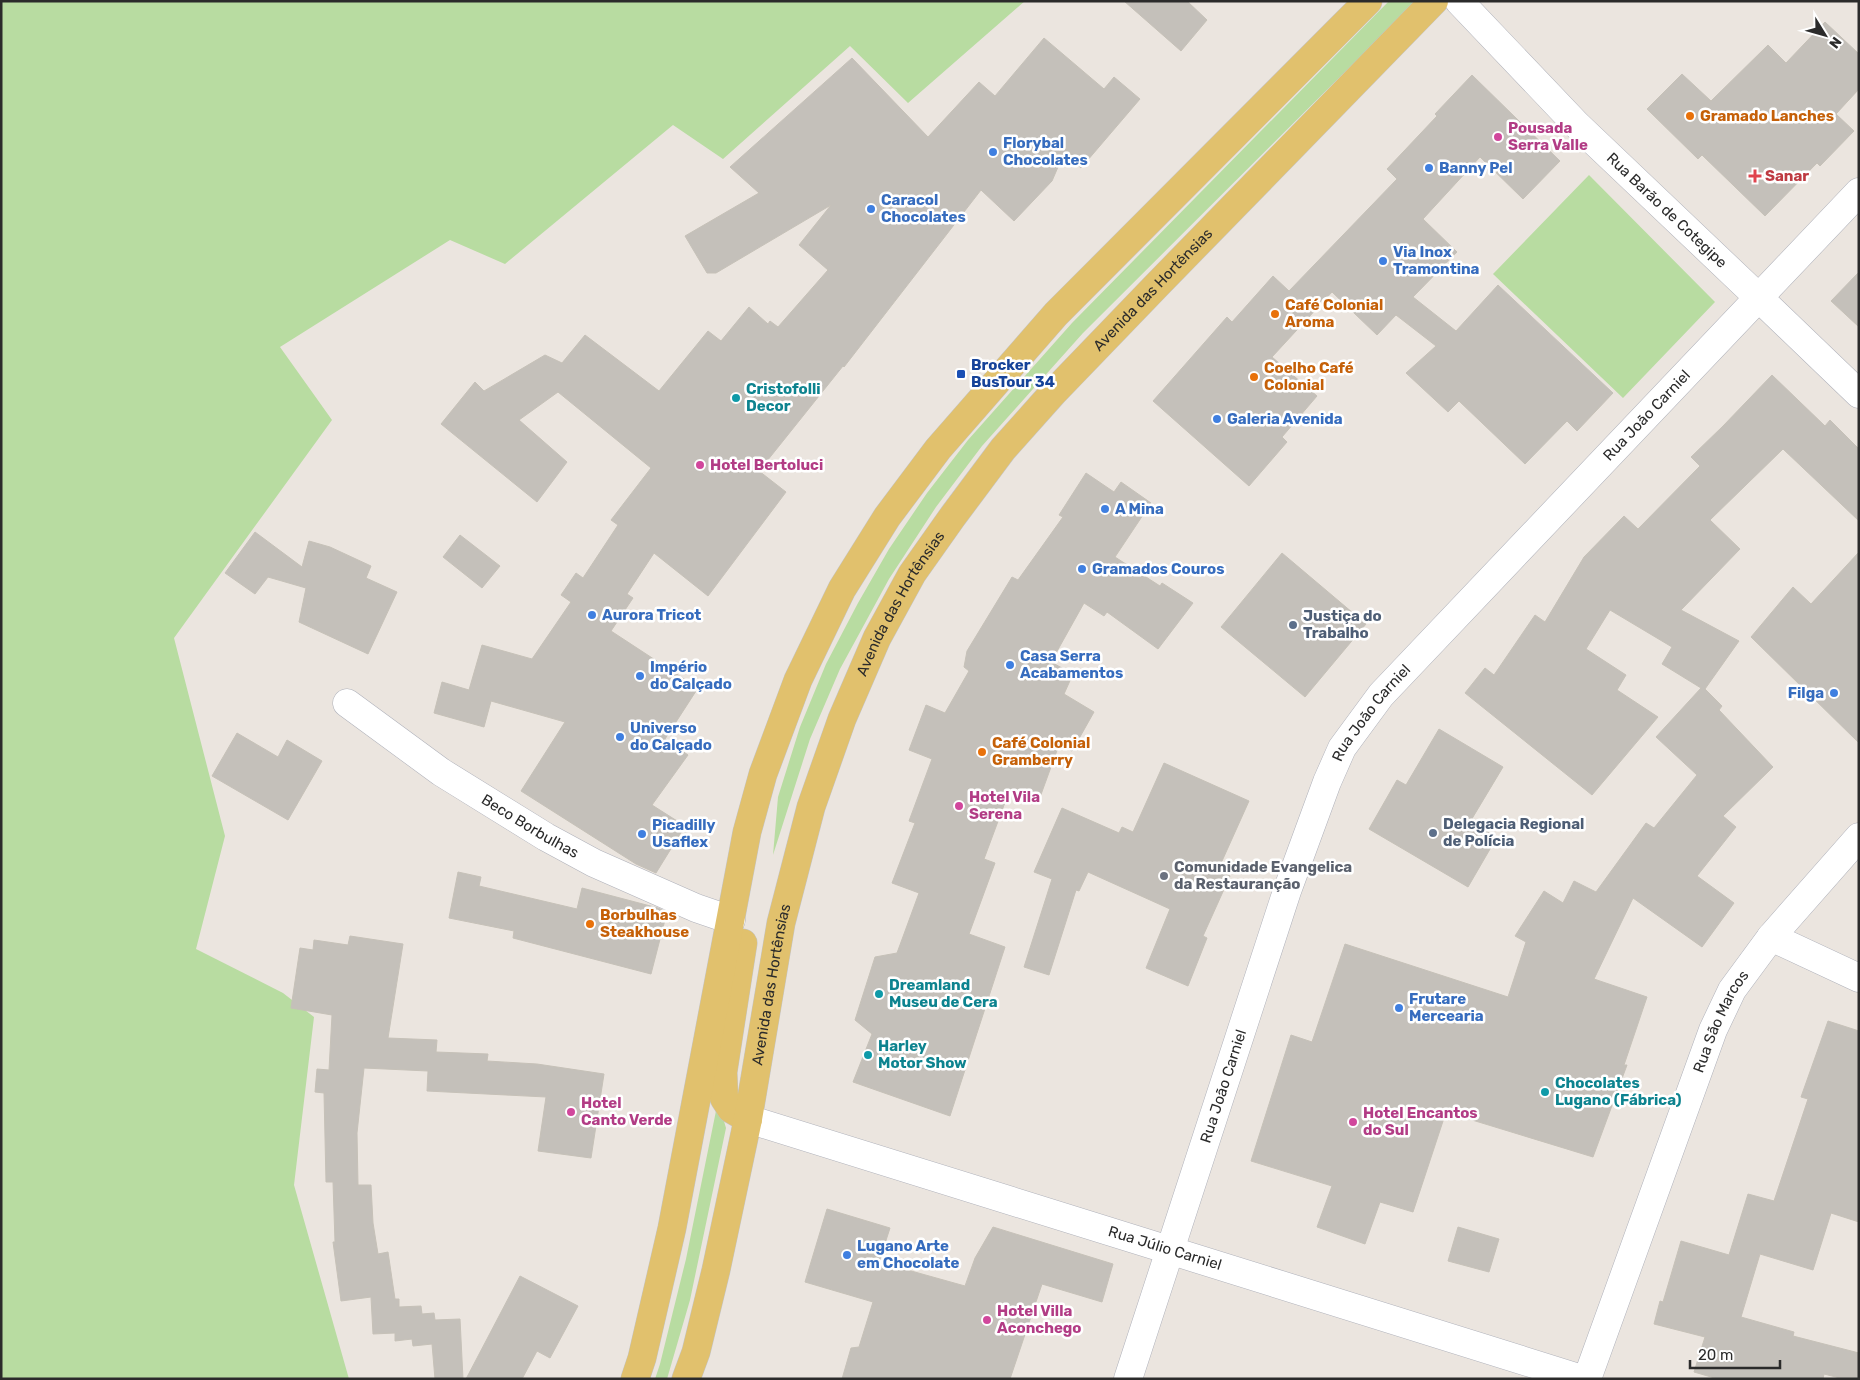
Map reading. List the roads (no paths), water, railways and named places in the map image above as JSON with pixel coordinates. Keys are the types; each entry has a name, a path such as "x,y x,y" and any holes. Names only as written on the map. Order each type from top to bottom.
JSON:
{"main road":[{"path":"634,1379 642,1358 672,1228 730,920 748,832 763,774 798,680 838,598 887,517 938,449 1056,314 1368,1"},
{"name":"Avenida das Hortênsias","path":"686,1379 696,1352 716,1270 748,1119 782,922 811,806 842,719 877,638 912,574 1004,449 1053,394 1434,1"},
{"path":"748,832 748,908 724,1072 724,1098 731,1109 748,1119"}],"street":[{"name":"Rua Barão de Cotegipe","path":"1459,1 1576,124 1859,394"},
{"name":"Rua João Carniel","path":"1128,1379 1287,892 1327,782 1342,748 1357,725 1382,695 1859,192"},
{"name":"Beco Borbulhas","path":"347,703 442,772 546,837 618,874 696,908 730,920"},
{"name":"Rua São Marcos","path":"1588,1379 1713,1030 1732,990 1771,937 1859,837"},
{"path":"1771,937 1859,978"},
{"name":"Rua Júlio Carniel","path":"748,1119 1582,1379"}],"place":[{"name":"Gramado Lanches","path":"1690,116"},
{"name":"Pousada Serra Valle","path":"1498,137"},
{"name":"Florybal Chocolates","path":"993,152"},
{"name":"Banny Pel","path":"1429,168"},
{"name":"Sanar","path":"1755,176"},
{"name":"Caracol Chocolates","path":"871,209"},
{"name":"Via Inox Tramontina","path":"1383,261"},
{"name":"Café Colonial Aroma","path":"1275,314"},
{"name":"Brocker BusTour 34","path":"961,374"},
{"name":"Coelho Café Colonial","path":"1254,377"},
{"name":"Cristofolli Decor","path":"736,398"},
{"name":"Galeria Avenida","path":"1217,419"},
{"name":"Hotel Bertoluci","path":"700,465"},
{"name":"A Mina","path":"1105,509"},
{"name":"Gramados Couros","path":"1082,569"},
{"name":"Aurora Tricot","path":"592,615"},
{"name":"Justiça do Trabalho","path":"1293,625"},
{"name":"Casa Serra Acabamentos","path":"1010,665"},
{"name":"Império do Calçado","path":"640,676"},
{"name":"Filga","path":"1834,693"},
{"name":"Universo do Calçado","path":"620,737"},
{"name":"Café Colonial Gramberry","path":"982,752"},
{"name":"Hotel Vila Serena","path":"959,806"},
{"name":"Delegacia Regional de Polícia","path":"1433,833"},
{"name":"Picadilly Usaflex","path":"642,834"},
{"name":"Comunidade Evangelica da Restauranção","path":"1164,876"},
{"name":"Borbulhas Steakhouse","path":"590,924"},
{"name":"Dreamland Museu de Cera","path":"879,994"},
{"name":"Frutare Mercearia","path":"1399,1008"},
{"name":"Harley Motor Show","path":"868,1055"},
{"name":"Chocolates Lugano (Fábrica)","path":"1545,1092"},
{"name":"Hotel Canto Verde","path":"571,1112"},
{"name":"Hotel Encantos do Sul","path":"1353,1122"},
{"name":"Lugano Arte em Chocolate","path":"847,1255"},
{"name":"Hotel Villa Aconchego","path":"987,1320"}]}
